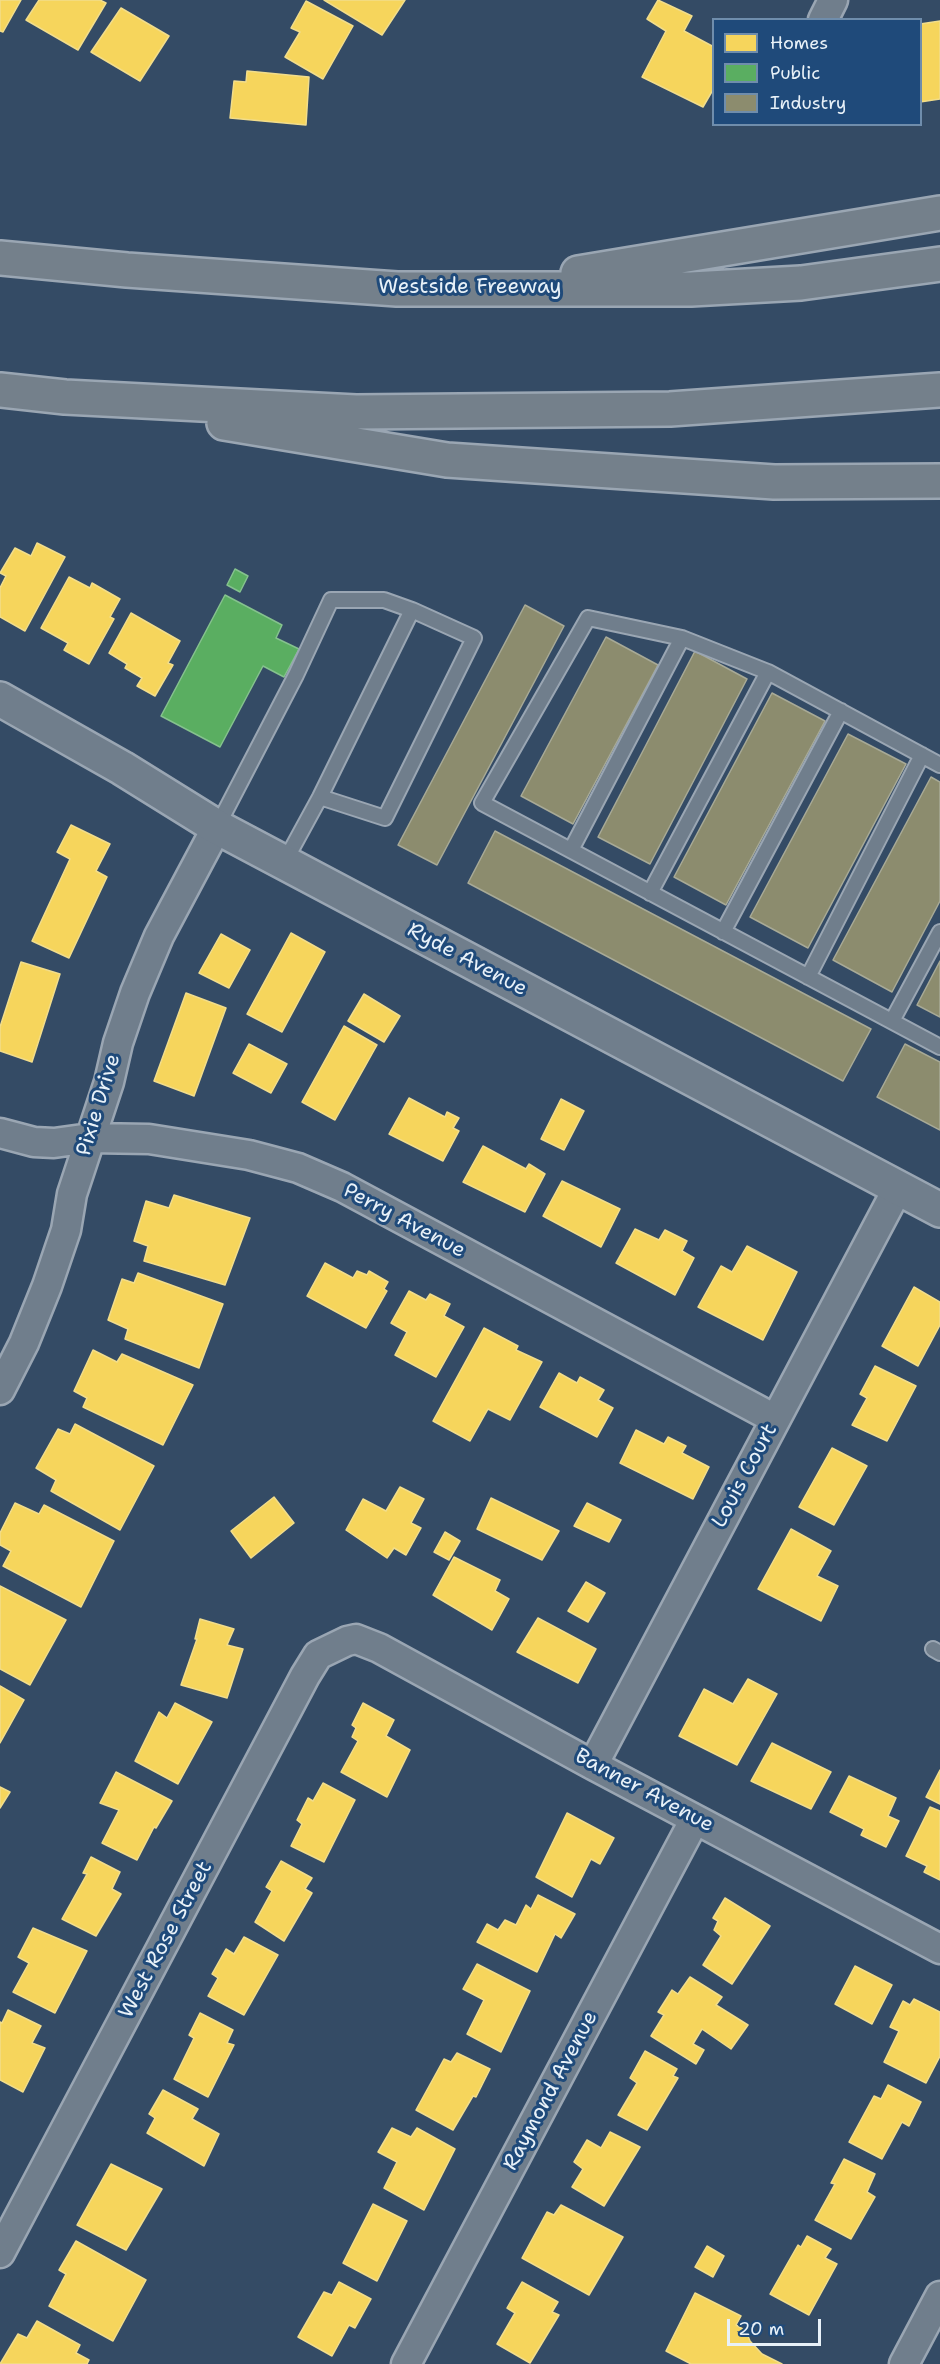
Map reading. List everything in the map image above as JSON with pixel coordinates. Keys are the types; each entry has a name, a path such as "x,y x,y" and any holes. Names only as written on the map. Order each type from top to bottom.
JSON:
{"highway":[{"path":"490,288 940,213"},
{"name":"Westside Freeway","path":"0,258 127,270 397,289 692,289 801,283 940,264"},
{"path":"0,390 65,397 356,412 670,409 741,406 940,390"},
{"path":"65,397 447,460 774,482 940,481"}],"street":[{"path":"824,18 833,0"},
{"name":"Ryde Avenue","path":"0,699 122,768 217,827 940,1210"},
{"name":"Pixie Drive","path":"0,1390 24,1343 47,1286 66,1230 72,1194 109,1082 118,1043 139,984 159,936 217,827"},
{"name":"Perry Avenue","path":"0,1133 34,1142 54,1143 90,1138 149,1138 249,1155 298,1168 342,1187 775,1419"},
{"name":"Louis Court","path":"593,1765 898,1188"},
{"name":"Banner Avenue","path":"346,1641 356,1639 379,1648 593,1765 940,1949"},
{"name":"West Rose Street","path":"0,2253 305,1676 318,1655 346,1641"},
{"name":"Raymond Avenue","path":"406,2364 695,1819"},
{"path":"904,2364 940,2296"}],"lane":[{"path":"217,827 296,675 331,600 384,600 412,609 474,638 386,818 320,797"},
{"path":"284,863 320,797 412,609"},
{"path":"940,765 768,672 682,638 588,618 482,803 940,1047"},
{"path":"571,850 682,638"},
{"path":"650,893 768,672"},
{"path":"723,932 841,711"},
{"path":"808,977 922,755"},
{"path":"892,1022 940,932"}],"building: Homes":[{"path":"0,0 21,0 3,32 0,31"},
{"path":"39,0 100,0 106,3 78,50 26,20"},
{"path":"324,0 405,0 382,35"},
{"path":"658,0 692,16 684,31 712,46 712,91 703,107 642,77 666,31 647,19"},
{"path":"306,1 353,26 323,79 285,57 300,32 291,28"},
{"path":"121,8 169,36 140,81 91,52"},
{"path":"940,21 940,99 922,102 922,24"},
{"path":"247,71 309,77 306,125 230,118 234,81 246,82"},
{"path":"37,543 65,557 25,631 0,617 0,588 6,576 0,573 15,548 31,556"},
{"path":"69,577 90,588 92,583 120,599 110,617 114,619 89,664 64,650 68,643 41,628"},
{"path":"131,613 180,641 168,663 173,665 155,696 137,686 142,678 125,668 127,664 109,653"},
{"path":"71,825 110,844 96,871 107,877 69,958 32,941 70,859 57,852"},
{"path":"291,933 325,952 282,1032 247,1014"},
{"path":"221,934 250,950 229,988 199,973"},
{"path":"21,962 60,974 32,1062 0,1051 0,1027"},
{"path":"186,993 226,1008 194,1096 154,1081"},
{"path":"364,994 400,1016 384,1042 348,1021"},
{"path":"344,1026 377,1045 335,1120 302,1102"},
{"path":"249,1044 287,1064 271,1093 233,1073"},
{"path":"409,1098 445,1117 447,1112 459,1118 453,1128 459,1131 443,1161 389,1134"},
{"path":"561,1099 584,1111 564,1150 541,1139"},
{"path":"483,1146 526,1169 529,1164 545,1174 525,1212 463,1182"},
{"path":"562,1181 620,1209 601,1247 543,1216"},
{"path":"174,1195 250,1218 225,1285 144,1261 148,1246 134,1241 146,1201 169,1208"},
{"path":"635,1229 659,1240 665,1230 687,1241 682,1251 694,1258 675,1295 616,1263"},
{"path":"747,1246 797,1272 763,1340 698,1307 721,1266 732,1272"},
{"path":"325,1263 353,1278 357,1271 367,1275 369,1271 388,1282 384,1289 387,1291 366,1328 307,1296"},
{"path":"138,1273 223,1304 199,1368 125,1339 128,1329 108,1320 122,1279 134,1283"},
{"path":"914,1287 940,1302 940,1325 918,1366 882,1346"},
{"path":"409,1291 426,1300 430,1294 450,1304 444,1316 464,1327 436,1377 395,1355 407,1332 391,1323"},
{"path":"484,1328 518,1346 516,1350 542,1362 510,1420 488,1409 470,1441 433,1421"},
{"path":"93,1350 117,1362 122,1354 193,1385 163,1445 83,1407 87,1398 74,1391"},
{"path":"875,1366 916,1386 887,1441 852,1425 867,1398 860,1394"},
{"path":"559,1373 577,1383 580,1377 604,1390 598,1400 613,1408 597,1437 540,1407"},
{"path":"75,1424 154,1466 120,1530 51,1491 56,1480 36,1468 58,1429 70,1434"},
{"path":"636,1430 664,1444 668,1437 686,1446 682,1453 709,1467 693,1499 620,1463"},
{"path":"832,1448 867,1466 834,1525 799,1507"},
{"path":"400,1487 424,1499 411,1523 421,1528 406,1555 394,1548 387,1558 346,1530 363,1499 386,1511"},
{"path":"274,1497 294,1523 251,1558 231,1531"},
{"path":"491,1498 559,1531 542,1560 477,1529"},
{"path":"15,1503 39,1514 44,1505 114,1541 81,1607 3,1566 11,1551 0,1545 0,1533"},
{"path":"587,1503 621,1520 609,1542 574,1526"},
{"path":"791,1529 831,1551 817,1576 838,1586 821,1621 758,1589"},
{"path":"445,1532 460,1541 449,1560 434,1552"},
{"path":"454,1557 500,1580 495,1591 509,1599 492,1630 433,1595"},
{"path":"586,1582 605,1593 588,1622 568,1611"},
{"path":"0,1586 66,1620 30,1685 0,1669"},
{"path":"538,1618 596,1649 578,1683 517,1652"},
{"path":"200,1619 234,1629 227,1645 243,1649 227,1698 181,1685 197,1639 195,1639"},
{"path":"748,1679 777,1694 737,1765 679,1736 704,1689 733,1704"},
{"path":"0,1686 24,1700 0,1743"},
{"path":"175,1703 212,1722 178,1784 135,1761 159,1712 167,1718"},
{"path":"363,1703 394,1720 386,1736 410,1750 387,1797 341,1772 358,1741 352,1737 356,1728 352,1725"},
{"path":"772,1743 831,1772 811,1809 751,1781"},
{"path":"940,1770 940,1804 926,1797"},
{"path":"116,1772 172,1801 156,1828 154,1827 137,1860 102,1843 119,1810 100,1803"},
{"path":"849,1776 896,1798 888,1816 899,1821 886,1847 861,1835 864,1829 830,1812"},
{"path":"323,1783 355,1800 324,1862 291,1846 302,1824 297,1820 308,1798 313,1801"},
{"path":"0,1787 10,1792 0,1808"},
{"path":"930,1807 940,1811 940,1880 924,1872 927,1866 906,1856"},
{"path":"567,1813 614,1838 600,1864 591,1859 572,1897 536,1877"},
{"path":"91,1857 120,1872 112,1889 121,1894 96,1936 62,1919 87,1874 83,1873"},
{"path":"281,1861 312,1878 305,1889 312,1893 284,1941 255,1922 272,1891 266,1887"},
{"path":"538,1895 575,1914 561,1938 555,1934 537,1972 477,1942 487,1924 498,1930 505,1920 516,1925 526,1905 531,1909"},
{"path":"725,1898 770,1926 732,1984 703,1965 721,1936 714,1930 718,1921 713,1918"},
{"path":"33,1928 87,1951 55,2013 13,1992 29,1963 18,1957"},
{"path":"244,1937 278,1955 244,2015 208,1996 218,1978 212,1974 226,1949 234,1954"},
{"path":"477,1964 530,1991 501,2052 467,2034 484,2000 463,1989"},
{"path":"855,1966 892,1985 872,2024 835,2004"},
{"path":"690,1977 722,1997 716,2005 748,2025 731,2049 702,2029 693,2044 704,2050 696,2064 651,2036 664,2015 658,2012 672,1990 678,1994"},
{"path":"914,1999 940,2012 940,2056 926,2083 884,2062 899,2031 890,2027 903,2001 910,2005"},
{"path":"8,2010 41,2026 32,2043 45,2048 23,2092 0,2080 0,2022 2,2023"},
{"path":"200,2013 233,2030 227,2043 234,2045 208,2097 174,2079 194,2038 189,2035"},
{"path":"645,2051 677,2069 673,2076 678,2078 647,2130 618,2115 637,2083 630,2078"},
{"path":"457,2053 490,2069 476,2097 473,2096 453,2130 416,2110 444,2059 451,2062"},
{"path":"888,2085 921,2102 909,2126 902,2122 882,2159 849,2142 874,2096 881,2099"},
{"path":"163,2090 198,2109 192,2119 219,2134 204,2166 147,2133 155,2118 149,2114"},
{"path":"392,2128 411,2137 417,2128 455,2149 424,2210 384,2188 397,2162 378,2152"},
{"path":"610,2132 640,2147 604,2206 572,2187 583,2169 574,2162 587,2140 601,2148"},
{"path":"844,2159 875,2174 867,2192 875,2197 851,2239 815,2220 835,2184 831,2183"},
{"path":"111,2164 162,2189 126,2250 77,2225"},
{"path":"373,2204 407,2221 377,2281 343,2263"},
{"path":"561,2205 623,2237 589,2295 522,2258 547,2212 554,2215"},
{"path":"807,2236 831,2249 825,2258 837,2264 809,2315 770,2294 798,2245 801,2247"},
{"path":"76,2241 146,2280 113,2341 49,2306 66,2274 59,2270"},
{"path":"707,2246 724,2256 713,2277 695,2267"},
{"path":"339,2282 371,2299 355,2328 349,2325 332,2356 298,2337 324,2292 332,2295"},
{"path":"522,2282 558,2302 552,2312 559,2315 530,2363 497,2344 515,2313 507,2308"},
{"path":"695,2293 741,2316 736,2325 746,2331 750,2341 762,2354 782,2364 691,2364 666,2351"},
{"path":"37,2321 80,2345 76,2353 89,2360 87,2364 0,2364 18,2334 27,2338"}],"building: Public":[{"path":"235,569 248,576 240,592 227,585"},
{"path":"225,595 282,625 276,638 299,649 284,677 263,666 220,747 161,716"}],"building: Industry":[{"path":"525,605 564,626 437,865 398,845"},
{"path":"606,637 658,665 573,824 521,796"},
{"path":"695,651 747,679 650,864 598,837"},
{"path":"772,693 825,721 726,905 674,877"},
{"path":"848,734 906,764 808,948 750,917"},
{"path":"931,777 940,782 940,901 892,992 833,960"},
{"path":"495,831 871,1029 843,1081 468,883"},
{"path":"940,961 940,1017 917,1005"},
{"path":"905,1044 940,1062 940,1130 877,1097"}]}
